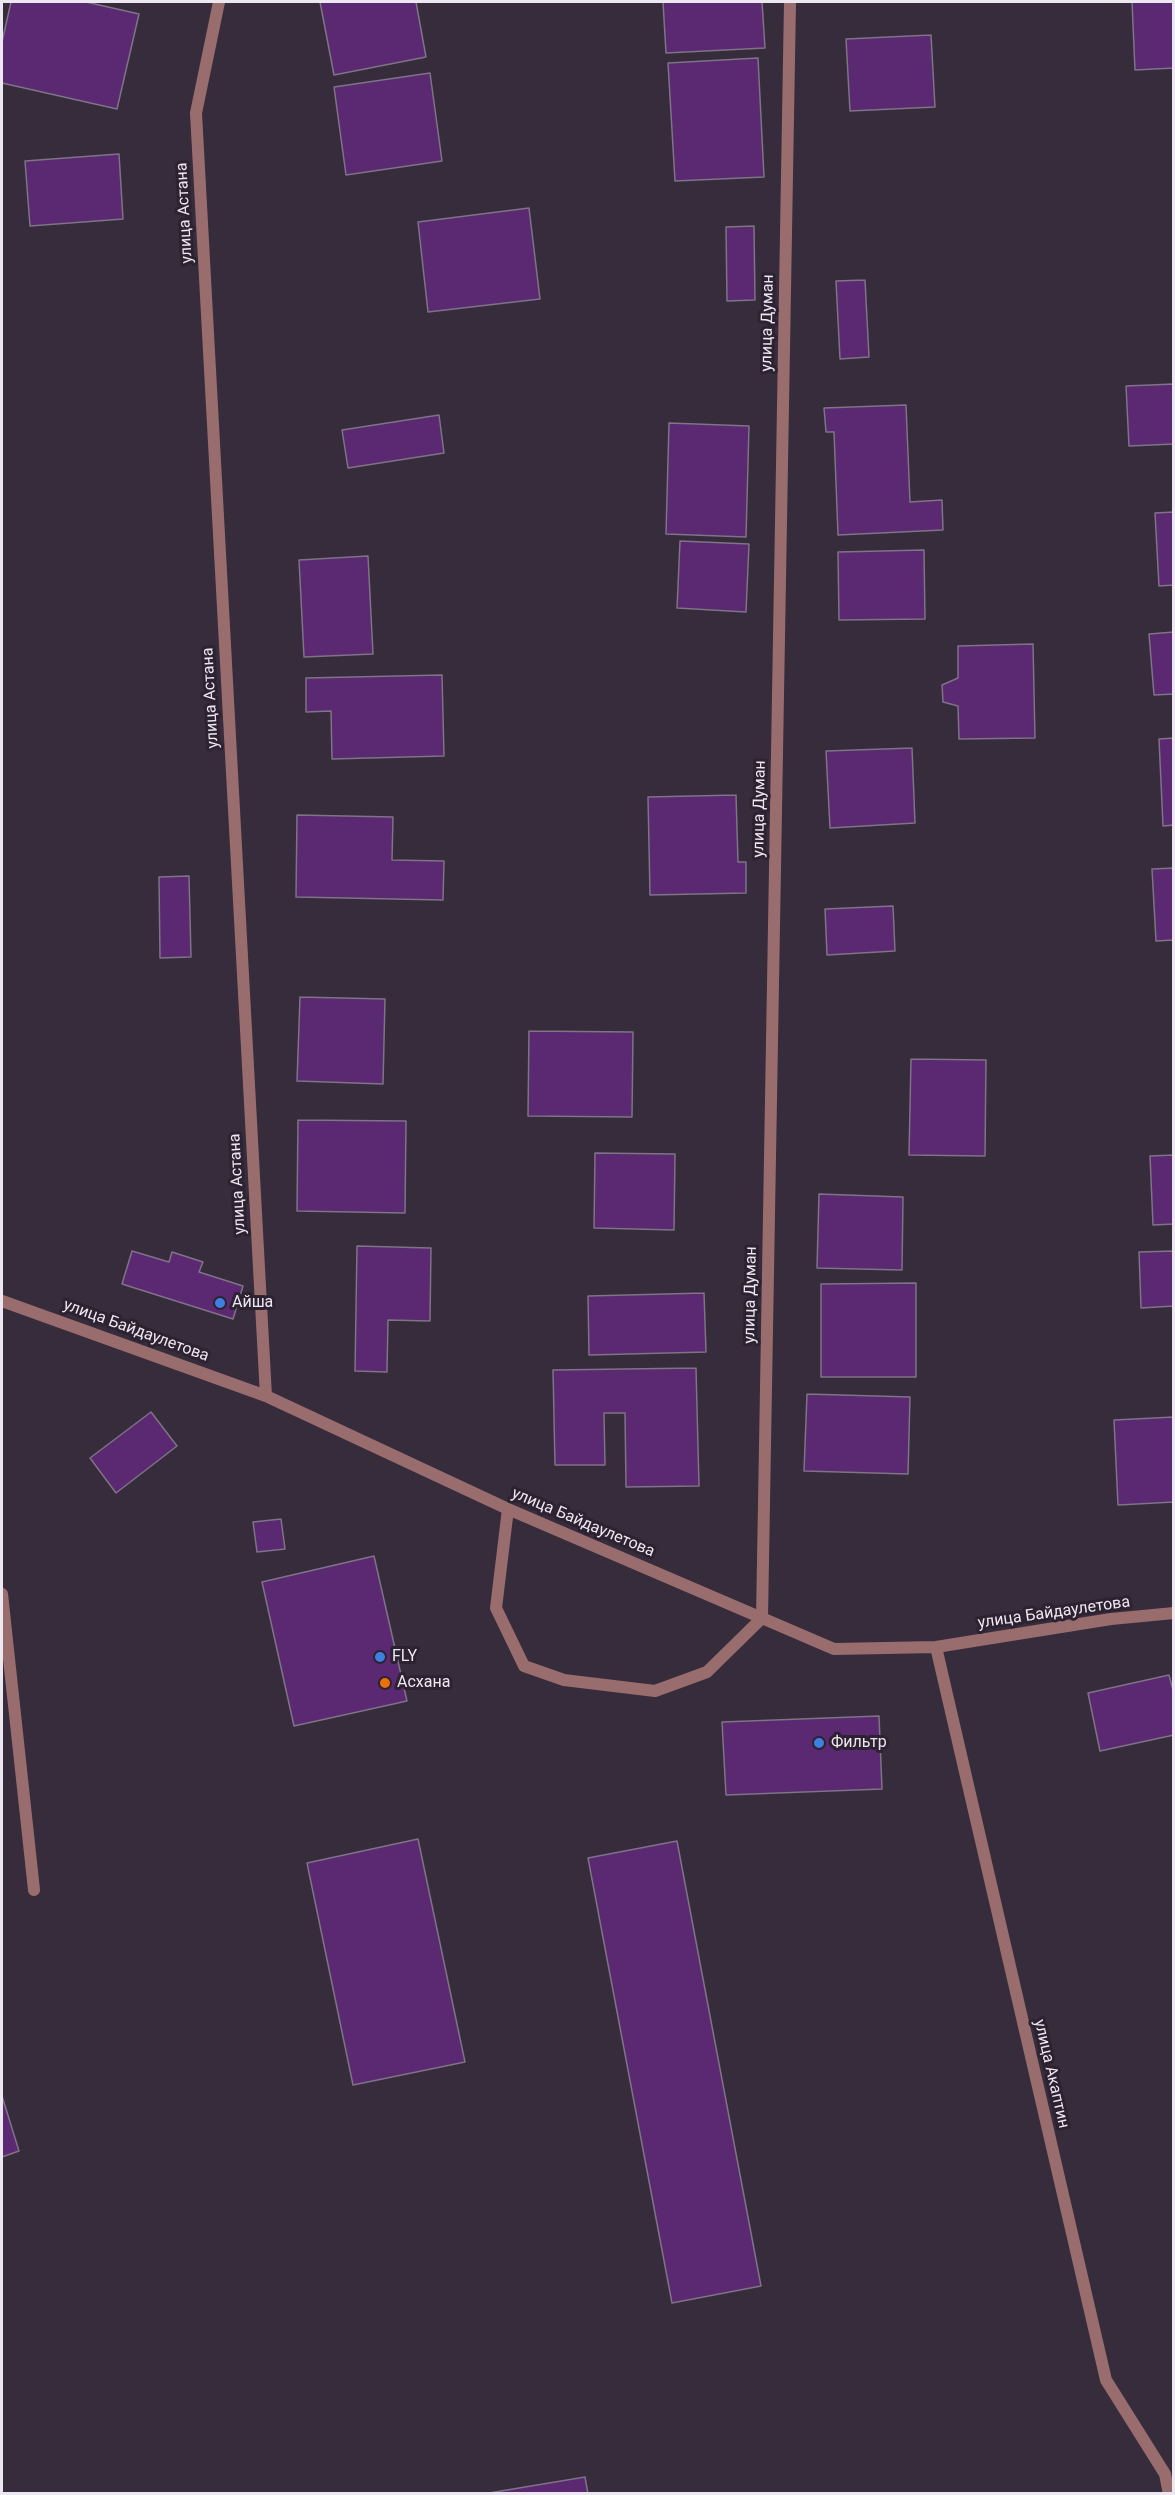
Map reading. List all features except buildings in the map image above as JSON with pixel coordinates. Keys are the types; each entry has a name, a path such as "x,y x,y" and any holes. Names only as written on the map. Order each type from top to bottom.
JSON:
{"street":[{"name":"улица Астана","path":"219,2 196,113 266,1396"},
{"name":"улица Думан","path":"762,1618 790,2"},
{"name":"улица Байдаулетова","path":"2,1301 266,1396 508,1509 834,1649 936,1647 1111,1619 1173,1613"},
{"path":"508,1509 495,1608 524,1666 564,1680 655,1691 707,1672 762,1618"},
{"path":"2,1594 34,1890"},
{"name":"улица Акаптин","path":"936,1647 1106,2380 1165,2474 1169,2493"}],"place":[{"name":"Айша","path":"220,1303"},
{"name":"FLY","path":"380,1657"},
{"name":"Асхана","path":"385,1683"},
{"name":"Фильтр","path":"819,1743"}]}
